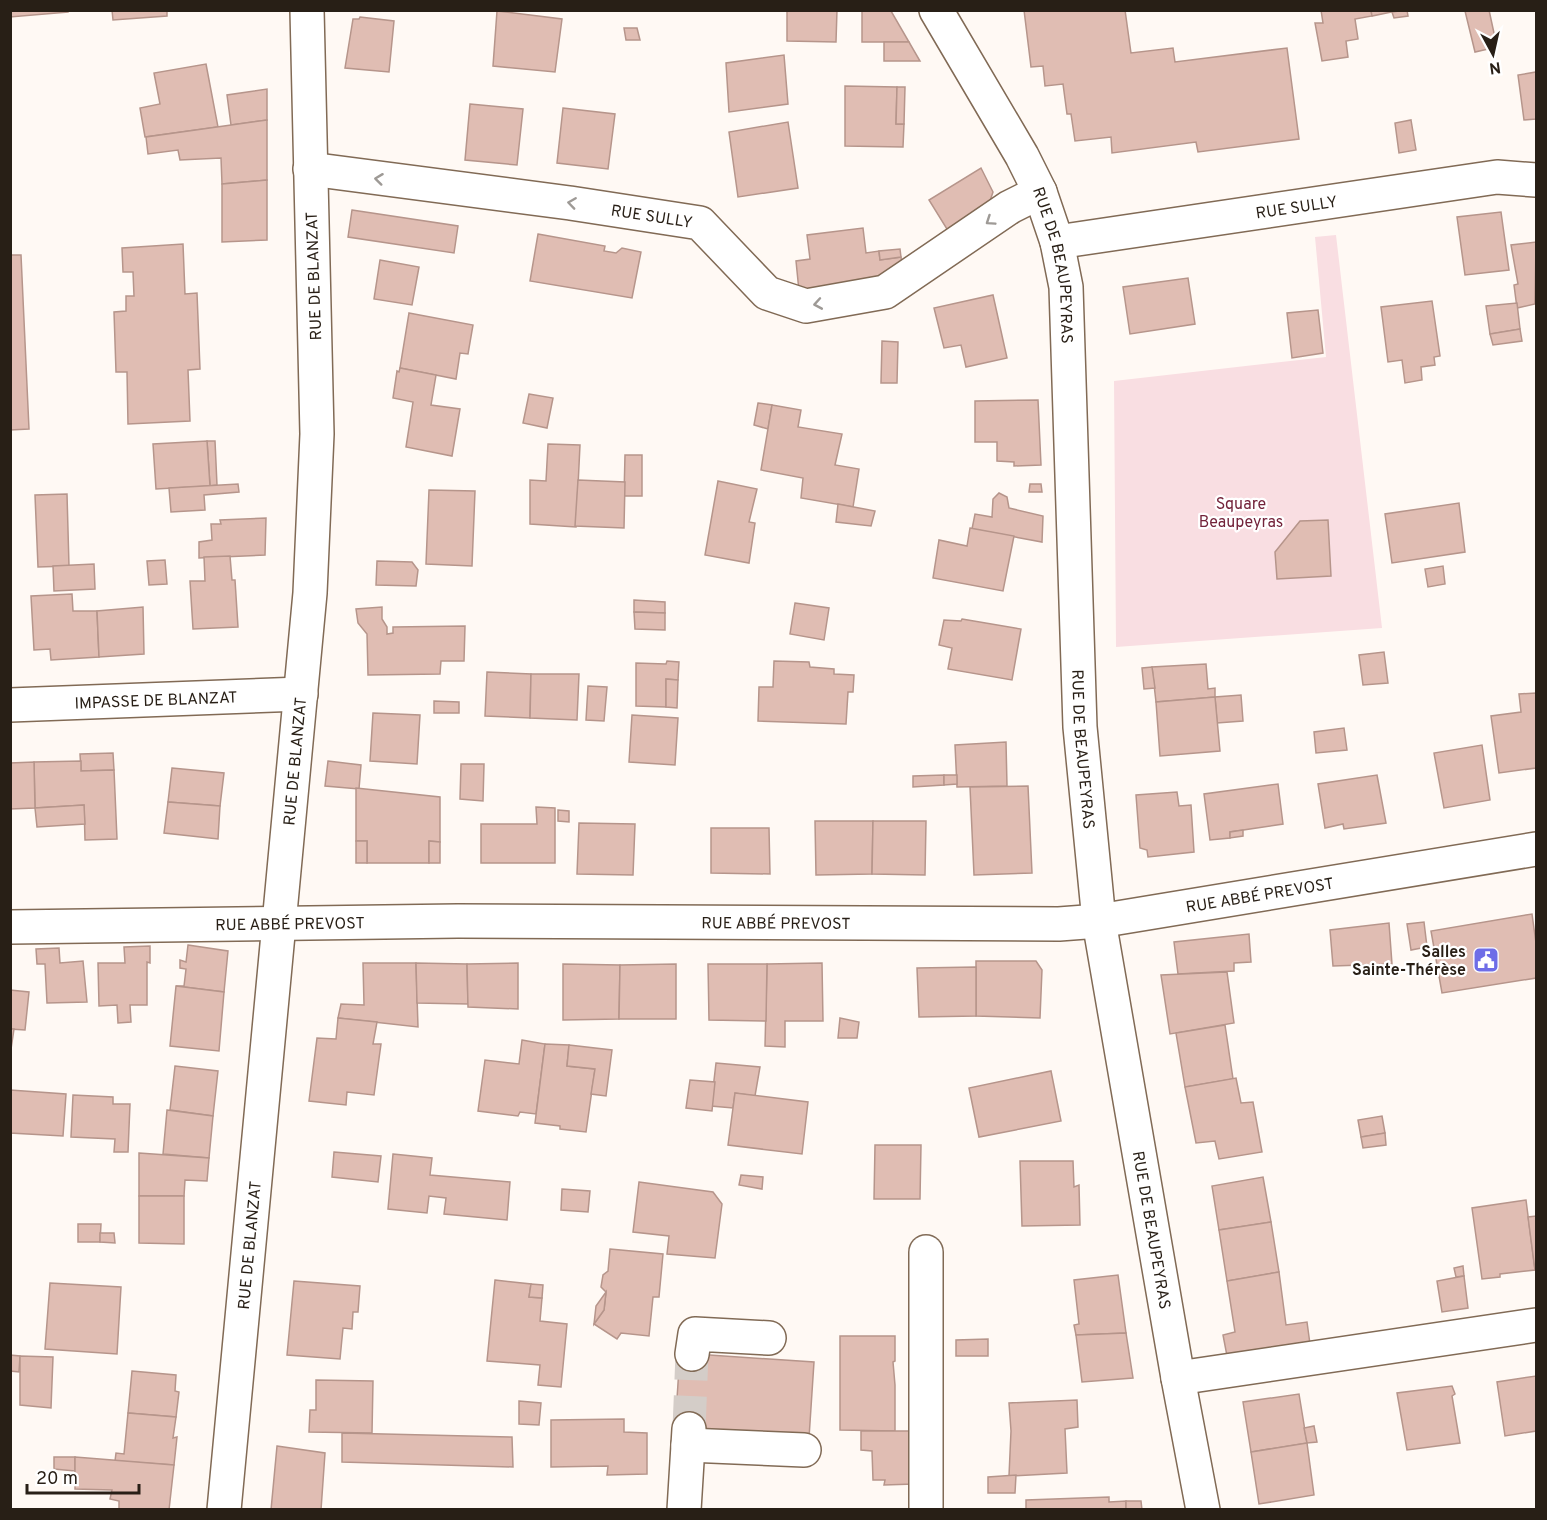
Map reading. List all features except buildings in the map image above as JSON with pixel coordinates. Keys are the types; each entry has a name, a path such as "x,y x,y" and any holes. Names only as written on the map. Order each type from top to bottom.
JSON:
{"street":[{"name":"RUE DE BLANZAT","path":"224,1509 310,593 317,434 307,10"},
{"name":"RUE DE BEAUPEYRAS","path":"936,10 1022,156 1040,192 1057,242 1066,287 1080,727 1098,921 1203,1509"},
{"name":"RUE SULLY","path":"310,169 570,203 700,223 767,293 806,306 885,292 1010,207 1040,192"},
{"name":"RUE SULLY","path":"1057,242 1497,177 1536,180"},
{"name":"IMPASSE DE BLANZAT","path":"10,705 301,694"},
{"name":"RUE ABBÉ PREVOST","path":"10,927 458,921 1059,924 1098,921 1536,849"},
{"path":"926,1252 926,1509"},
{"path":"1178,1378 1536,1325"},
{"path":"692,1354 695,1334 769,1338"},
{"path":"684,1509 688,1437 804,1450"}],"green space":[{"name":"Square Beaupeyras","path":"1336,235 1382,628 1116,647 1114,381 1326,357 1315,237"}],"tunnel":[{"path":"689,1429 692,1354"}],"place":[{"name":"Salles Sainte-Thérèse","path":"1486,960"}]}
